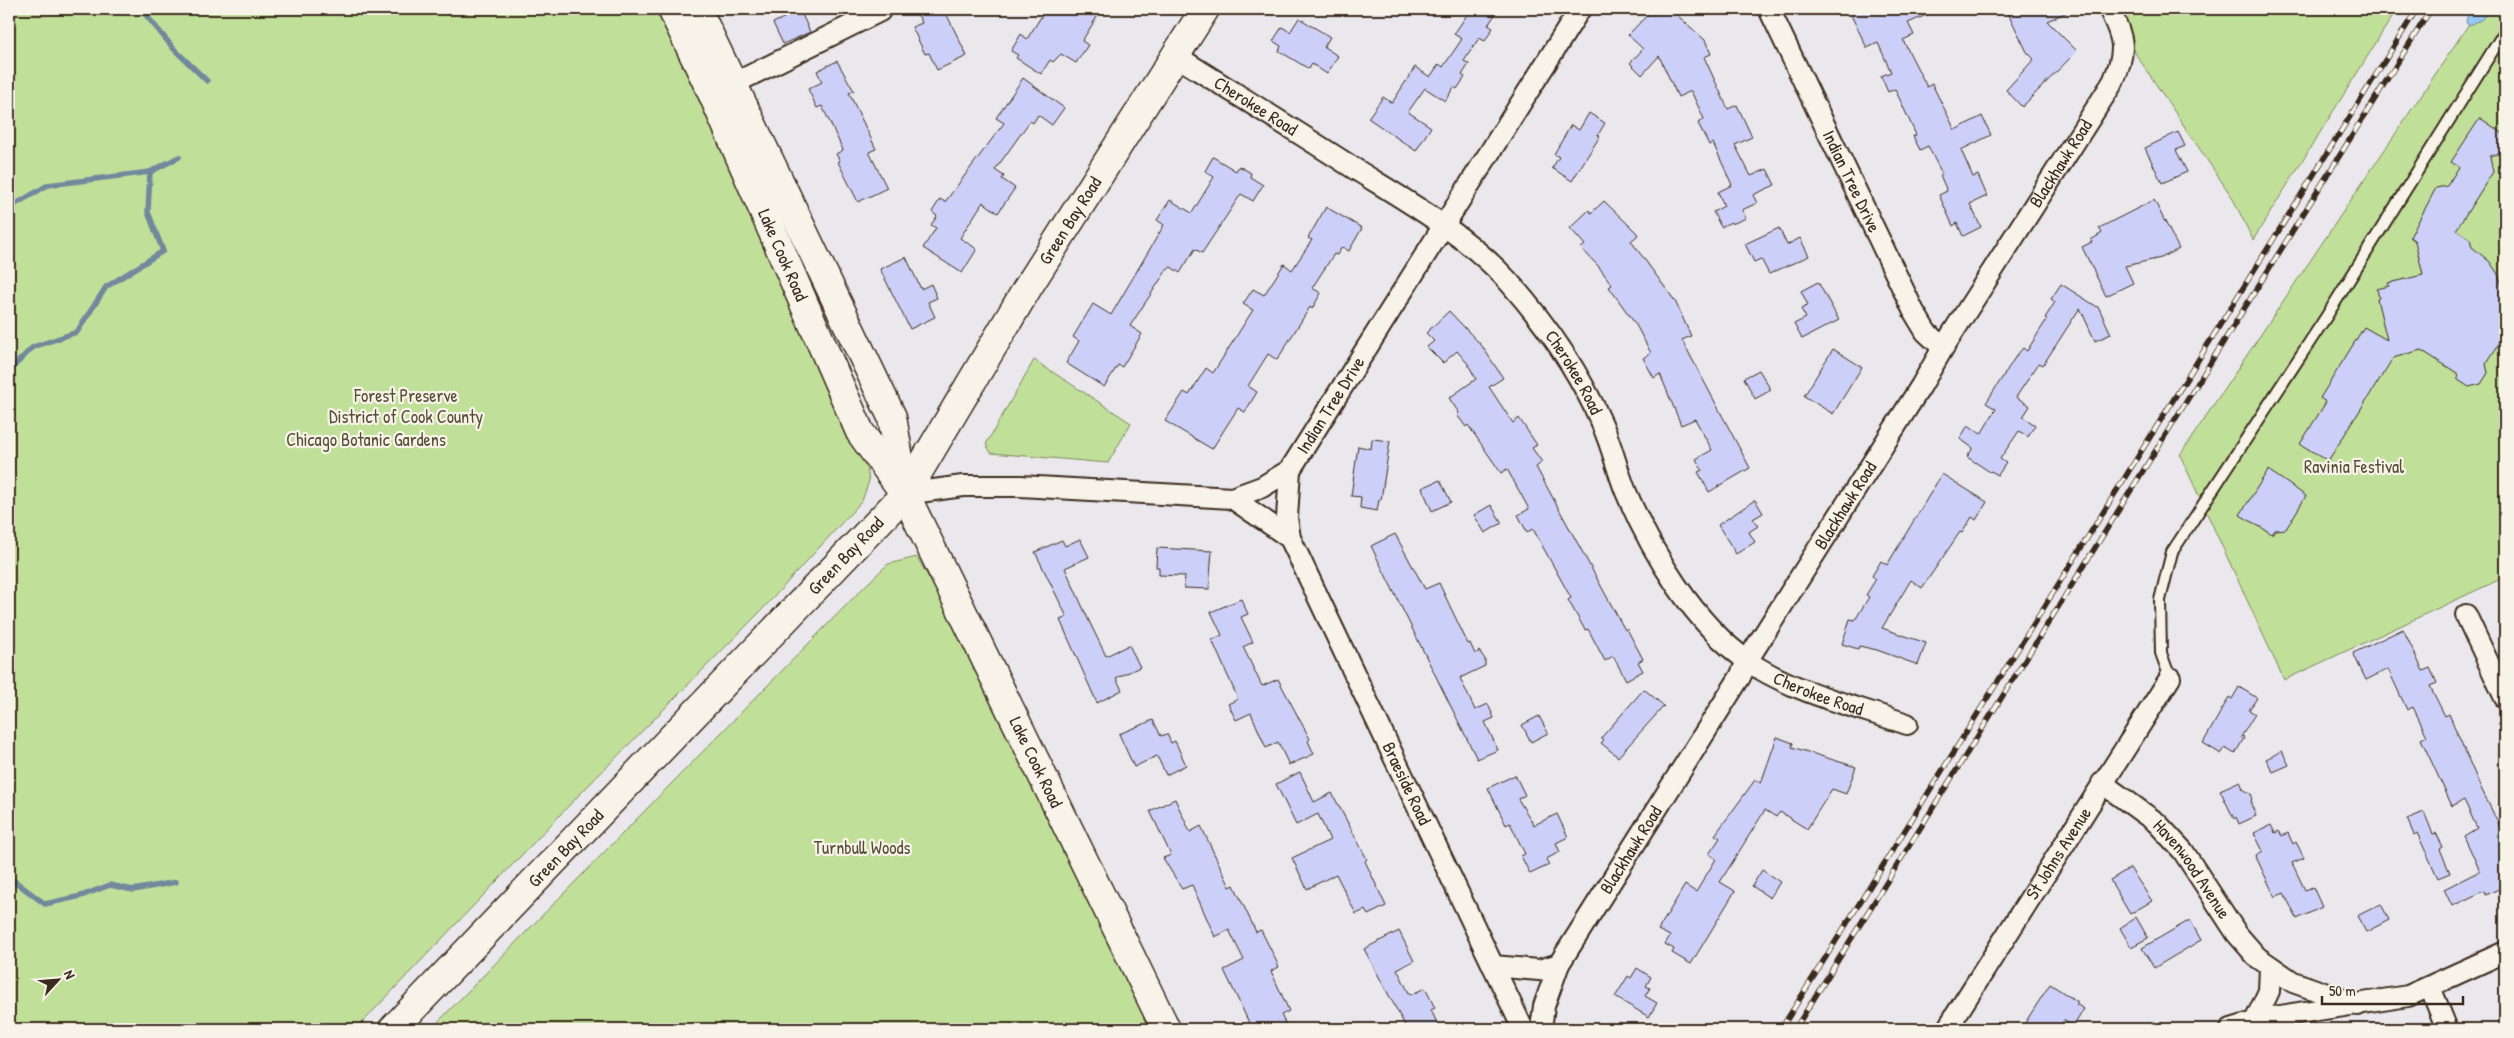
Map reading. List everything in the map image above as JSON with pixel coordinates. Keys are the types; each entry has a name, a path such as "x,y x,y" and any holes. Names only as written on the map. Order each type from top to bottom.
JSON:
{"main road":[{"name":"Lake Cook Road","path":"672,9 723,89 892,417 905,494 1166,1029"},
{"name":"Lake Cook Road","path":"697,9 723,89"},
{"name":"Green Bay Road","path":"393,1029 905,494 1028,286 1206,9"}],"street":[{"name":"Indian Tree Drive","path":"905,494 964,486 1020,486 1232,498 1262,487 1290,470 1580,9"},
{"name":"Indian Tree Drive","path":"1769,9 1914,312 1926,332 1943,348"},
{"name":"Blackhawk Road","path":"1541,1029 1544,1006 1559,964 1943,348 2113,82 2122,61 2124,45 2110,9"},
{"path":"723,89 880,11"},
{"name":"Cherokee Road","path":"1176,56 1424,212 1481,255 1507,280 1550,331 1578,376 1603,425 1626,491 1648,538 1665,566 1714,633 1747,661 1775,677 1907,724"},
{"name":"Braeside Road","path":"1290,470 1287,518 1290,538 1523,1029"},
{"path":"1232,498 1290,538"},
{"path":"2466,615 2505,698"},
{"name":"St Johns Avenue","path":"1947,1029 2170,678"},
{"name":"Havenwood Avenue","path":"2102,783 2157,823 2182,851 2237,934 2257,957 2293,982 2358,1005"},
{"path":"2243,1026 2408,996 2505,952"},
{"path":"1493,966 1517,970 1539,970 1559,964"},
{"path":"2243,1026 2269,990 2270,967"},
{"path":"2430,987 2447,1029"}],"lane":[{"path":"2170,678 2161,653 2160,600 2172,552 2326,317 2505,31"}],"green space":[{"name":"Forest Preserve District of Cook County","path":"9,9 664,9 866,459 869,481 862,501 759,613 579,795 356,1029 9,1029"},
{"path":"2114,9 2397,9 2253,240 2232,197 2137,56"},
{"name":"Ravinia Festival","path":"2479,9 2505,9 2505,577 2284,680 2180,455"},
{"path":"1034,360 1131,423 1108,463 991,453 986,444"},
{"name":"Turnbull Woods","path":"917,557 955,624 1159,1029 431,1029 866,585 888,564"}],"water":[{"path":"2469,9 2491,9 2481,20 2470,25 2466,22"}],"building":[{"path":"915,9 944,9 967,56 937,70 929,53 925,54 912,27 922,23"},
{"path":"1046,9 1102,9 1082,41 1088,45 1076,63 1061,54 1053,62 1050,60 1041,74 1016,58 1018,55 1011,51 1021,34 1027,39"},
{"path":"1471,9 1499,9 1488,25 1493,28 1485,41 1479,38 1464,61 1469,64 1462,75 1465,77 1457,89 1454,87 1445,101 1425,88 1408,112 1431,127 1416,151 1368,118 1383,97 1392,103 1415,67 1430,77 1439,64 1443,67 1462,39 1454,34"},
{"path":"1653,9 1686,9 1678,16 1705,40 1711,54 1704,57 1728,109 1737,105 1752,137 1735,145 1751,176 1767,169 1775,185 1753,195 1757,203 1742,210 1746,218 1732,224 1731,222 1721,227 1713,212 1724,206 1718,192 1732,185 1713,143 1709,145 1698,123 1704,119 1691,91 1678,97 1659,56 1642,75 1630,63 1643,49 1628,35"},
{"path":"1848,9 1940,9 1908,23 1914,35 1903,40 1927,87 1932,84 1955,130 1982,116 1991,135 1961,150 1973,177 1978,175 1987,196 1970,204 1981,227 1963,236 1957,223 1953,226 1939,195 1947,191 1940,175 1942,174 1928,146 1920,150 1913,136 1916,135 1895,89 1888,92 1881,76 1891,72 1878,43 1867,48"},
{"path":"2006,9 2074,9 2047,21 2077,51 2022,107 2006,90 2034,59 2027,52"},
{"path":"800,10 810,32 783,44 773,23"},
{"path":"1299,18 1330,37 1324,47 1338,56 1327,74 1312,64 1309,69 1279,51 1281,46 1273,41 1282,27 1290,32"},
{"path":"837,61 854,91 849,93 876,149 869,152 887,188 858,202 838,162 840,161 836,154 843,150 822,106 817,108 808,89 822,82 817,71"},
{"path":"1023,78 1064,108 1052,125 1038,115 1033,123 1030,121 995,170 1004,176 1002,179 1015,188 998,213 983,202 960,238 977,249 962,273 923,248 936,228 931,225 937,216 932,212 940,199 945,202 1004,123 996,118"},
{"path":"1589,113 1605,123 1598,135 1600,136 1572,181 1552,168 1559,157 1554,154 1571,125 1579,130"},
{"path":"2480,118 2505,135 2505,152 2490,156 2493,172 2456,230 2470,239 2472,247 2490,262 2498,274 2505,293 2505,327 2497,347 2486,364 2488,373 2481,384 2469,387 2458,380 2457,373 2421,350 2393,358 2328,461 2300,444 2326,402 2320,398 2364,327 2387,340 2377,299 2379,298 2377,289 2389,286 2388,283 2423,275 2415,241 2410,237 2436,188 2447,186 2459,167 2451,162"},
{"path":"2178,132 2185,146 2176,150 2187,172 2162,183 2145,148"},
{"path":"1213,157 1236,171 1239,166 1251,173 1250,177 1263,185 1253,201 1241,194 1202,253 1195,249 1180,273 1171,267 1166,271 1130,326 1142,334 1122,367 1118,365 1104,387 1066,363 1079,341 1073,337 1093,304 1111,315 1164,225 1157,220 1170,200 1192,213 1214,177 1205,171"},
{"path":"2154,200 2179,249 2161,258 2125,266 2133,283 2106,296 2082,247 2092,242 2091,240 2102,233 2099,228"},
{"path":"1604,201 1636,232 1638,235 1631,241 1675,301 1691,336 1682,340 1750,468 1709,492 1698,472 1702,470 1696,459 1712,450 1695,419 1681,425 1660,374 1654,378 1643,358 1651,353 1636,325 1609,287 1612,285 1599,267 1581,248 1585,245 1570,228 1589,210 1591,213"},
{"path":"1326,207 1362,228 1349,251 1342,247 1337,255 1334,254 1312,288 1321,293 1312,309 1310,307 1277,360 1268,354 1248,386 1257,392 1245,412 1238,408 1212,449 1165,421 1184,392 1189,395 1206,368 1213,373 1253,310 1243,304 1253,289 1264,295 1284,264 1292,270 1312,240 1308,238"},
{"path":"1779,228 1787,245 1800,238 1809,256 1769,274 1761,259 1754,262 1745,244"},
{"path":"906,257 921,289 931,284 937,298 928,302 935,317 910,329 880,269"},
{"path":"1818,282 1839,320 1802,339 1794,324 1806,318 1801,309 1808,305 1801,291"},
{"path":"2061,284 2099,308 2111,334 2095,341 2080,308 2043,365 2039,363 2016,397 2030,406 2023,417 2035,425 2028,437 2019,431 2000,459 2006,463 1998,475 1967,457 1973,448 1960,439 1968,425 1981,434 1996,409 1986,403 2016,356 2023,348 2027,351 2047,319 2045,318 2055,302 2051,299"},
{"path":"1449,311 1482,346 1503,378 1489,387 1513,423 1519,418 1537,445 1532,448 1542,462 1536,467 1625,630 1627,629 1643,659 1638,662 1643,671 1626,680 1613,656 1605,661 1588,629 1585,630 1568,600 1571,598 1533,529 1527,532 1518,515 1529,509 1507,469 1501,473 1468,425 1466,427 1457,415 1459,413 1449,398 1476,379 1468,364 1457,351 1443,363 1427,347 1434,341 1426,333"},
{"path":"1833,349 1862,367 1833,414 1804,396"},
{"path":"1759,370 1771,390 1755,399 1744,378"},
{"path":"1372,439 1390,441 1381,500 1379,500 1377,511 1360,508 1361,497 1351,496 1358,446 1371,449"},
{"path":"2268,470 2306,496 2286,529 2275,530 2272,534 2240,515"},
{"path":"1942,474 1987,502 1976,520 1972,517 1962,533 1960,532 1922,588 1911,580 1882,628 1926,643 1918,665 1877,650 1859,646 1858,649 1842,644 1850,619 1855,620 1869,597 1866,595 1876,579 1872,576 1881,561 1887,565"},
{"path":"1440,480 1451,502 1432,511 1422,488"},
{"path":"1755,500 1763,513 1753,519 1758,526 1749,532 1755,542 1736,554 1718,525"},
{"path":"1491,505 1502,523 1485,533 1474,515"},
{"path":"1395,534 1425,589 1439,583 1468,644 1470,643 1475,654 1479,651 1485,659 1485,666 1460,678 1475,710 1488,704 1494,718 1485,722 1498,750 1477,759 1371,546"},
{"path":"1080,539 1089,557 1065,568 1089,621 1106,656 1129,645 1140,667 1116,678 1122,690 1097,703 1060,620 1067,617 1035,552 1062,540 1065,546"},
{"path":"1157,548 1212,551 1209,589 1184,588 1185,576 1159,575 1159,567 1156,567"},
{"path":"1241,599 1248,614 1241,617 1253,642 1243,647 1262,686 1278,679 1310,739 1308,741 1314,754 1289,765 1278,742 1266,748 1251,713 1236,720 1228,704 1238,699 1212,640 1222,635 1211,612"},
{"path":"2403,629 2423,671 2430,668 2437,683 2430,686 2445,716 2449,714 2480,786 2505,837 2505,886 2486,895 2484,891 2452,906 2444,889 2480,871 2464,836 2477,828 2464,800 2452,806 2421,739 2427,736 2413,707 2407,710 2388,669 2366,680 2353,653"},
{"path":"2239,687 2257,698 2249,710 2255,714 2241,737 2244,738 2235,754 2225,748 2221,754 2203,743 2229,697 2232,699"},
{"path":"1644,689 1664,706 1618,757 1601,743 1604,740 1601,738"},
{"path":"1539,716 1548,733 1531,742 1522,725"},
{"path":"1153,720 1161,736 1167,734 1171,743 1175,741 1186,765 1166,775 1157,756 1134,767 1119,734"},
{"path":"1777,737 1793,743 1792,747 1856,767 1846,794 1832,789 1807,829 1780,812 1776,817 1765,810 1720,882 1735,891 1691,964 1672,953 1674,949 1665,944 1670,936 1658,930 1685,885 1696,892 1716,859 1709,854 1720,838 1715,835 1755,780 1761,783"},
{"path":"2282,751 2289,765 2273,772 2266,759"},
{"path":"1300,772 1314,802 1332,793 1367,859 1365,861 1386,906 1368,915 1365,910 1356,914 1336,874 1307,889 1292,858 1330,840 1318,814 1296,825 1276,784"},
{"path":"1515,775 1525,795 1518,799 1534,825 1557,814 1568,837 1556,843 1560,852 1546,859 1549,865 1530,874 1521,856 1525,854 1510,823 1506,825 1488,788"},
{"path":"2240,781 2243,789 2252,795 2251,804 2256,816 2239,824 2236,817 2234,819 2220,790"},
{"path":"1175,799 1190,832 1201,826 1230,887 1234,885 1256,932 1261,930 1273,954 1279,967 1271,971 1289,1011 1281,1015 1288,1029 1252,1029 1224,970 1244,960 1229,930 1215,937 1192,885 1182,889 1163,858 1171,855 1150,811"},
{"path":"2424,812 2433,834 2436,833 2443,847 2440,849 2450,873 2438,878 2417,833 2414,835 2407,819"},
{"path":"2271,825 2275,833 2279,831 2282,836 2288,833 2293,844 2296,842 2304,858 2292,863 2305,890 2313,887 2322,907 2297,919 2284,893 2275,897 2257,859 2256,855 2263,851 2254,833"},
{"path":"2130,868 2152,901 2130,914 2110,880"},
{"path":"1762,870 1780,882 1770,898 1752,886"},
{"path":"2381,904 2389,920 2366,932 2357,916"},
{"path":"2136,917 2148,938 2131,947 2120,928"},
{"path":"2190,920 2201,940 2154,968 2142,948"},
{"path":"1399,931 1414,961 1397,969 1410,995 1425,988 1435,1008 1431,1010 1440,1029 1407,1029 1364,949"},
{"path":"1637,968 1651,977 1646,986 1650,988 1645,996 1657,1003 1649,1017 1615,997 1628,976 1631,978"},
{"path":"2050,984 2078,1002 2076,1004 2084,1009 2073,1027 2064,1020 2058,1029 2021,1029"}],"waterway":[{"path":"146,15 174,49 207,81"},
{"path":"9,371 33,347 77,332 106,287 163,251 148,212 150,172 179,157"},
{"path":"9,208 48,185 150,172"},
{"path":"9,877 45,904 81,896 110,885 133,890 176,882"}],"railway":[{"path":"1781,1029 2417,9"},
{"path":"1795,1029 2431,9"}],"park label":[{"name":"Chicago Botanic Gardens","path":"366,440"}]}
